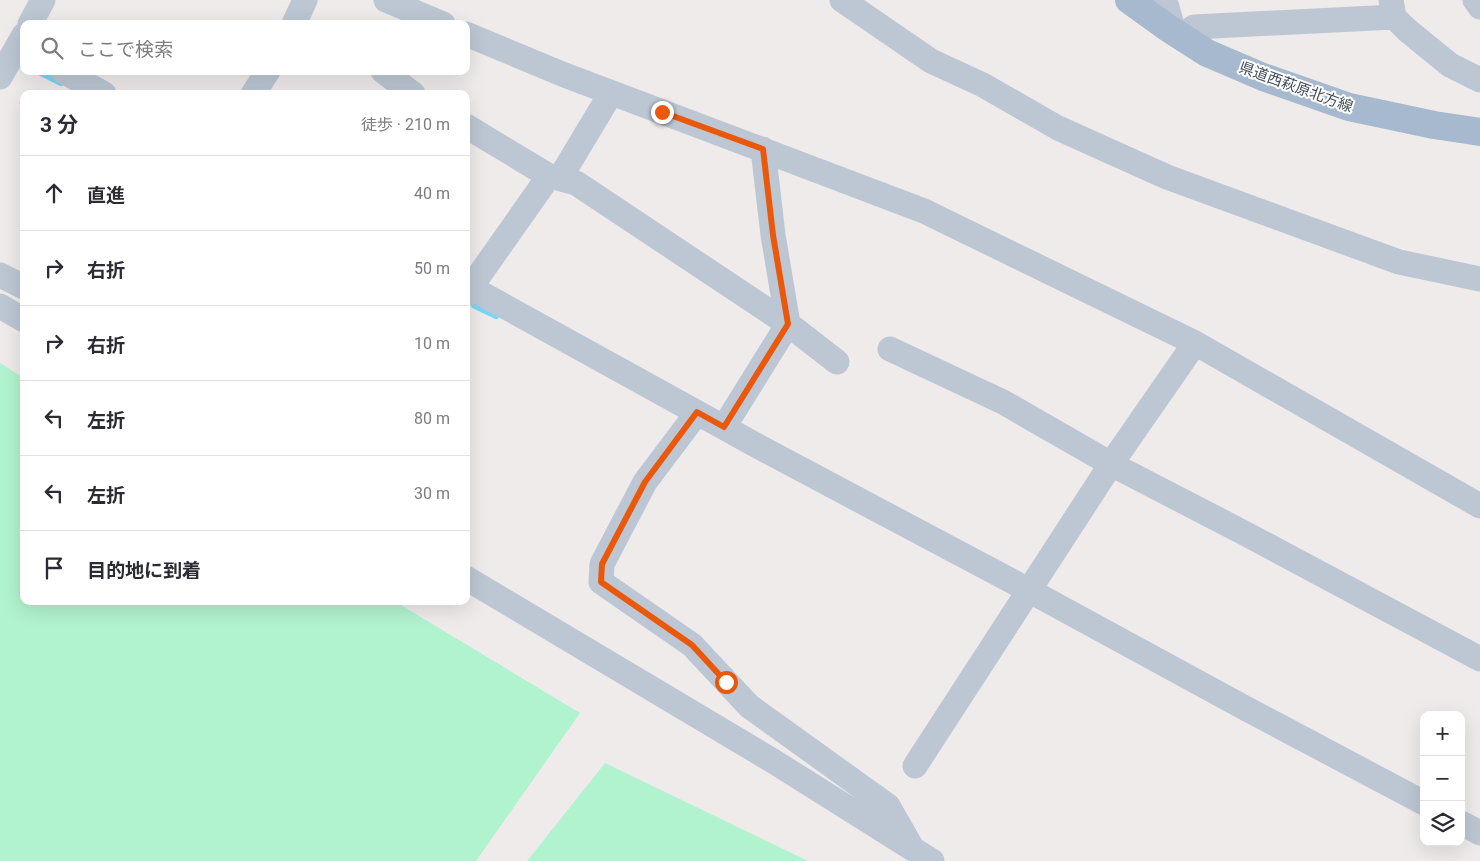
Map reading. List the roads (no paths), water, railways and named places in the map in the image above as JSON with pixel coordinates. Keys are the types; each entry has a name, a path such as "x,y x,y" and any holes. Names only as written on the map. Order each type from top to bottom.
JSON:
{"main road":[{"name":"県道西萩原北方線","path":"1129,0 1207,53 1263,77 1348,108 1480,132"}],"street":[{"path":"32,20 43,0"},
{"path":"386,0 434,20"},
{"path":"842,0 931,61 983,85 1058,128 1168,177 1399,262 1480,278"},
{"path":"1162,0 1167,7 1178,34 1194,27 1392,8 1407,30 1450,65 1480,80"},
{"path":"1475,0 1480,7"},
{"path":"470,36 611,93 924,211 1195,343 1480,506"},
{"path":"0,77 16,43"},
{"path":"69,75 97,90"},
{"path":"256,90 265,75"},
{"path":"388,75 408,90"},
{"path":"470,286 555,177 611,93"},
{"path":"470,128 555,177 576,183 788,324 837,362"},
{"path":"724,427 788,324 773,235 763,149"},
{"path":"0,275 20,285"},
{"path":"470,290 1030,590 1253,713 1420,801"},
{"path":"0,306 20,318"},
{"path":"915,766 1111,464 1195,343"},
{"path":"890,349 1003,402 1111,464 1248,535 1480,660"},
{"path":"697,412 645,482 602,564 601,582 692,645 749,706 888,806 922,855"},
{"path":"470,580 773,760 922,855"},
{"path":"1465,825 1480,833"}],"waterway":[{"path":"47,75 61,82"},
{"path":"475,305 496,315"}]}
